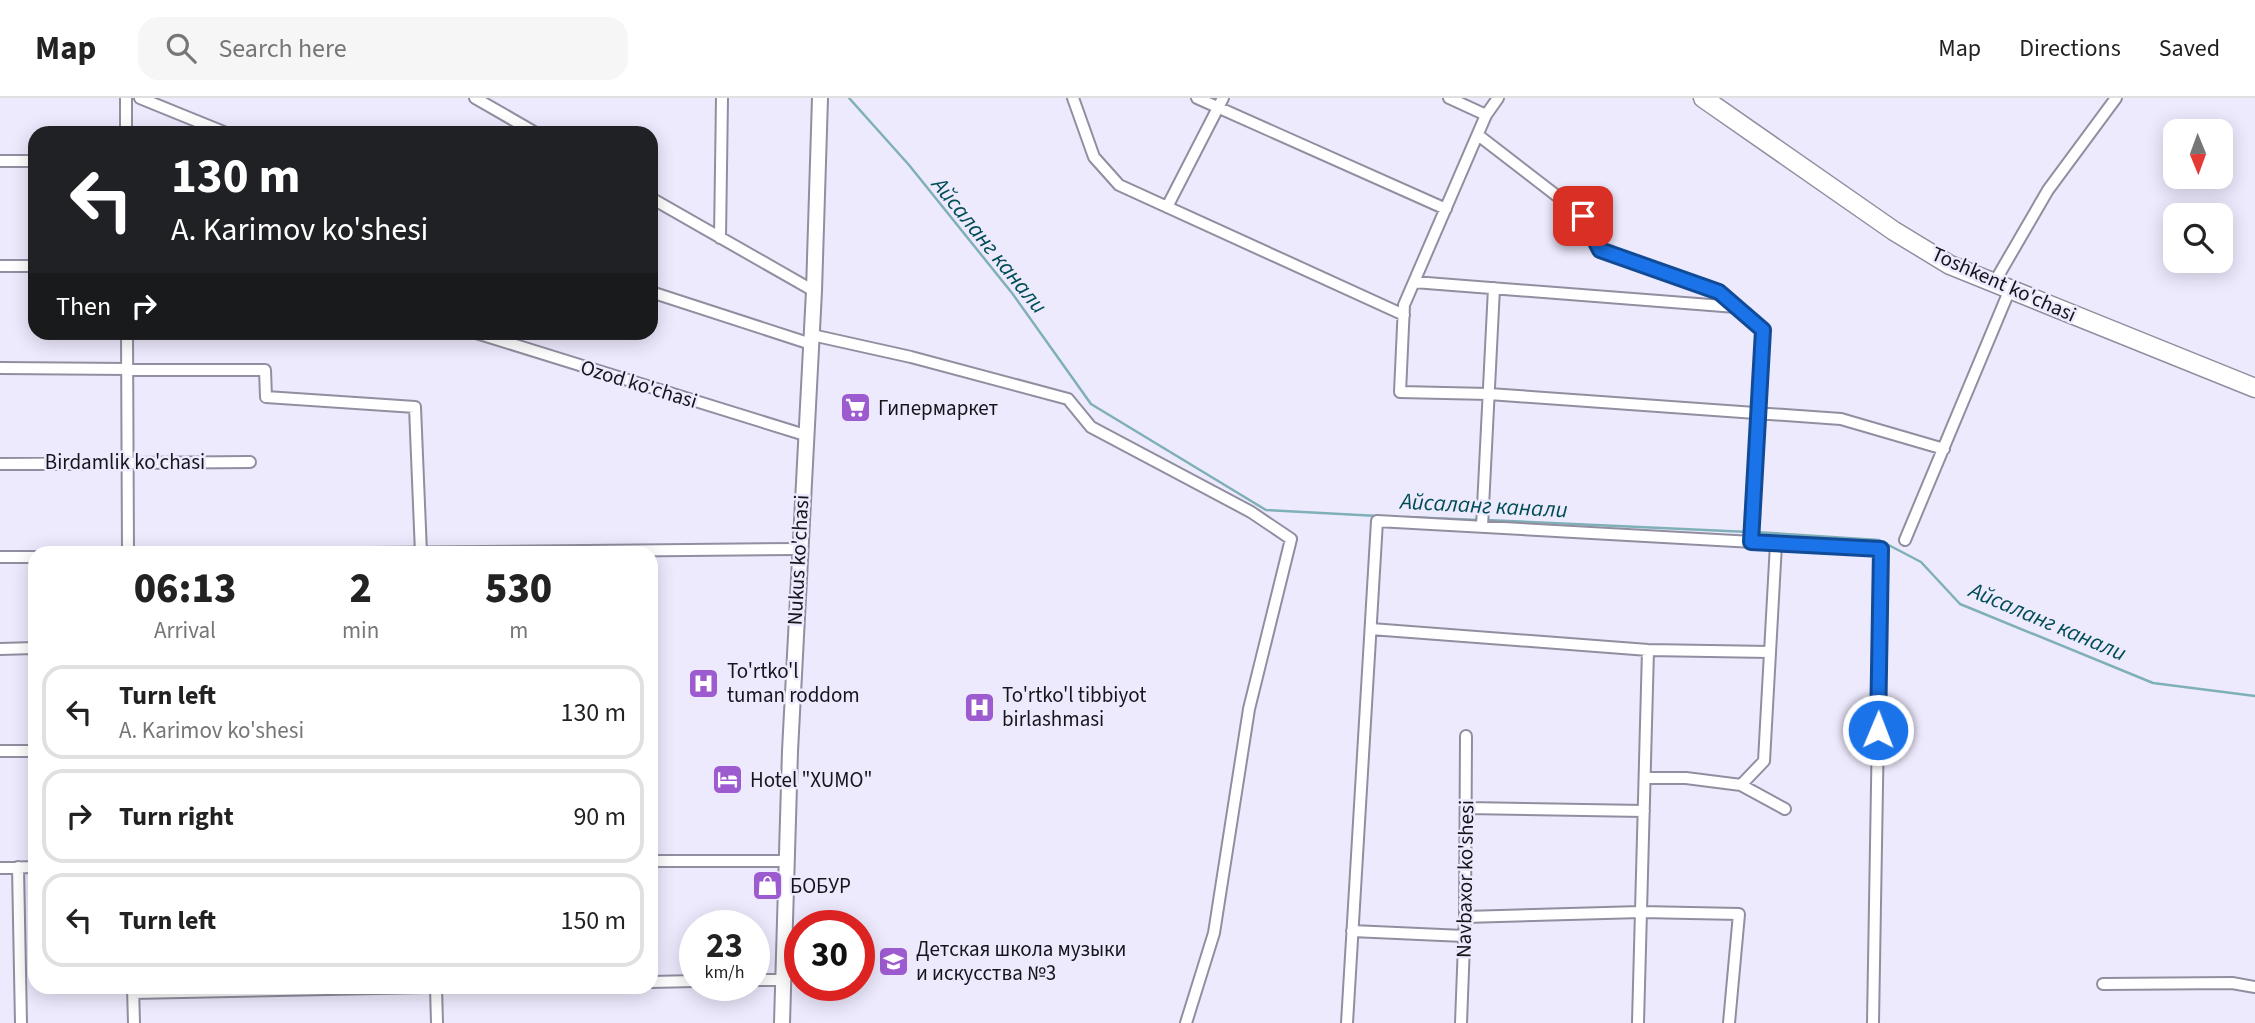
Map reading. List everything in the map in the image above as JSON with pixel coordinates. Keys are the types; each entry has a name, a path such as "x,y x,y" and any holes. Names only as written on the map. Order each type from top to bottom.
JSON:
{"highway":[{"name":"Toshkent ko'chasi","path":"1703,98 1894,231 1950,265 2255,388"}],"main road":[{"name":"Nukus ko'chasi","path":"782,1023 798,550 814,291 820,98"}],"street":[{"path":"126,98 126,126"},
{"path":"140,98 209,126"},
{"path":"475,98 524,126"},
{"path":"720,238 722,98"},
{"path":"1073,98 1094,158 1119,185 1404,316"},
{"path":"1197,98 1220,103 1446,209"},
{"path":"1449,98 1486,115"},
{"path":"1498,98 1486,115 1404,305 1400,392 1489,394 1842,419 1944,449"},
{"path":"1905,540 1944,449 2002,286 2048,190 2116,98"},
{"path":"1167,207 1220,103"},
{"path":"1478,135 1583,216 1600,250 1719,292 1763,330 1751,542"},
{"path":"0,162 28,161"},
{"path":"658,202 814,291"},
{"path":"0,266 28,266"},
{"path":"1414,282 1736,307"},
{"path":"1482,527 1494,288"},
{"path":"658,294 811,340 911,357 1068,399 1091,427 1251,512 1291,539 1249,709 1214,933 1186,1023"},
{"path":"127,340 128,546"},
{"name":"Ozod ko'chasi","path":"499,340 805,435"},
{"path":"0,368 265,370 266,397 415,407 421,546"},
{"name":"Birdamlik ko'chasi","path":"0,464 250,462"},
{"path":"1347,1023 1377,522 1881,549 1872,1023"},
{"path":"1741,785 1764,761 1776,544"},
{"path":"658,551 798,550"},
{"path":"0,557 28,556"},
{"path":"1371,629 1648,650 1770,652"},
{"path":"0,649 28,648"},
{"path":"1638,1023 1648,650"},
{"name":"Navbaxor ko'shesi","path":"1461,1023 1465,936 1466,736"},
{"path":"0,751 28,751"},
{"path":"1645,778 1686,778 1741,785 1785,810"},
{"path":"1466,808 1644,811"},
{"path":"658,861 787,861"},
{"path":"18,867 21,1023"},
{"path":"0,868 28,867"},
{"path":"1465,917 1641,912 1739,914 1729,1023"},
{"path":"1352,931 1465,936"},
{"path":"770,980 783,980"},
{"path":"658,982 679,981"},
{"path":"2103,984 2232,983 2255,987"},
{"path":"133,994 134,1023"},
{"path":"436,994 436,1023"}],"waterway":[{"name":"Айсаланг канали","path":"849,98 909,165 1012,293 1091,404 1266,510 1378,516"},
{"name":"Айсаланг канали","path":"1405,517 1479,520"},
{"name":"Айсаланг канали","path":"1486,520 1749,532"},
{"name":"Айсаланг канали","path":"1755,532 1879,540 1921,562 1960,604 2153,683 2255,696"}],"place":[{"name":"Гипермаркет","path":"855,408"},
{"name":"To'rtko'l tuman roddom","path":"704,683"},
{"name":"To'rtko'l tibbiyot birlashmasi","path":"979,707"},
{"name":"Hotel \"XUMO\"","path":"727,780"},
{"name":"БОБУР","path":"767,886"},
{"name":"Детская школа музыки и искусства №3","path":"893,961"}],"route":[{"path":"1583,216 1600,250 1719,292 1763,330 1751,542 1881,549 1878,730"}]}
